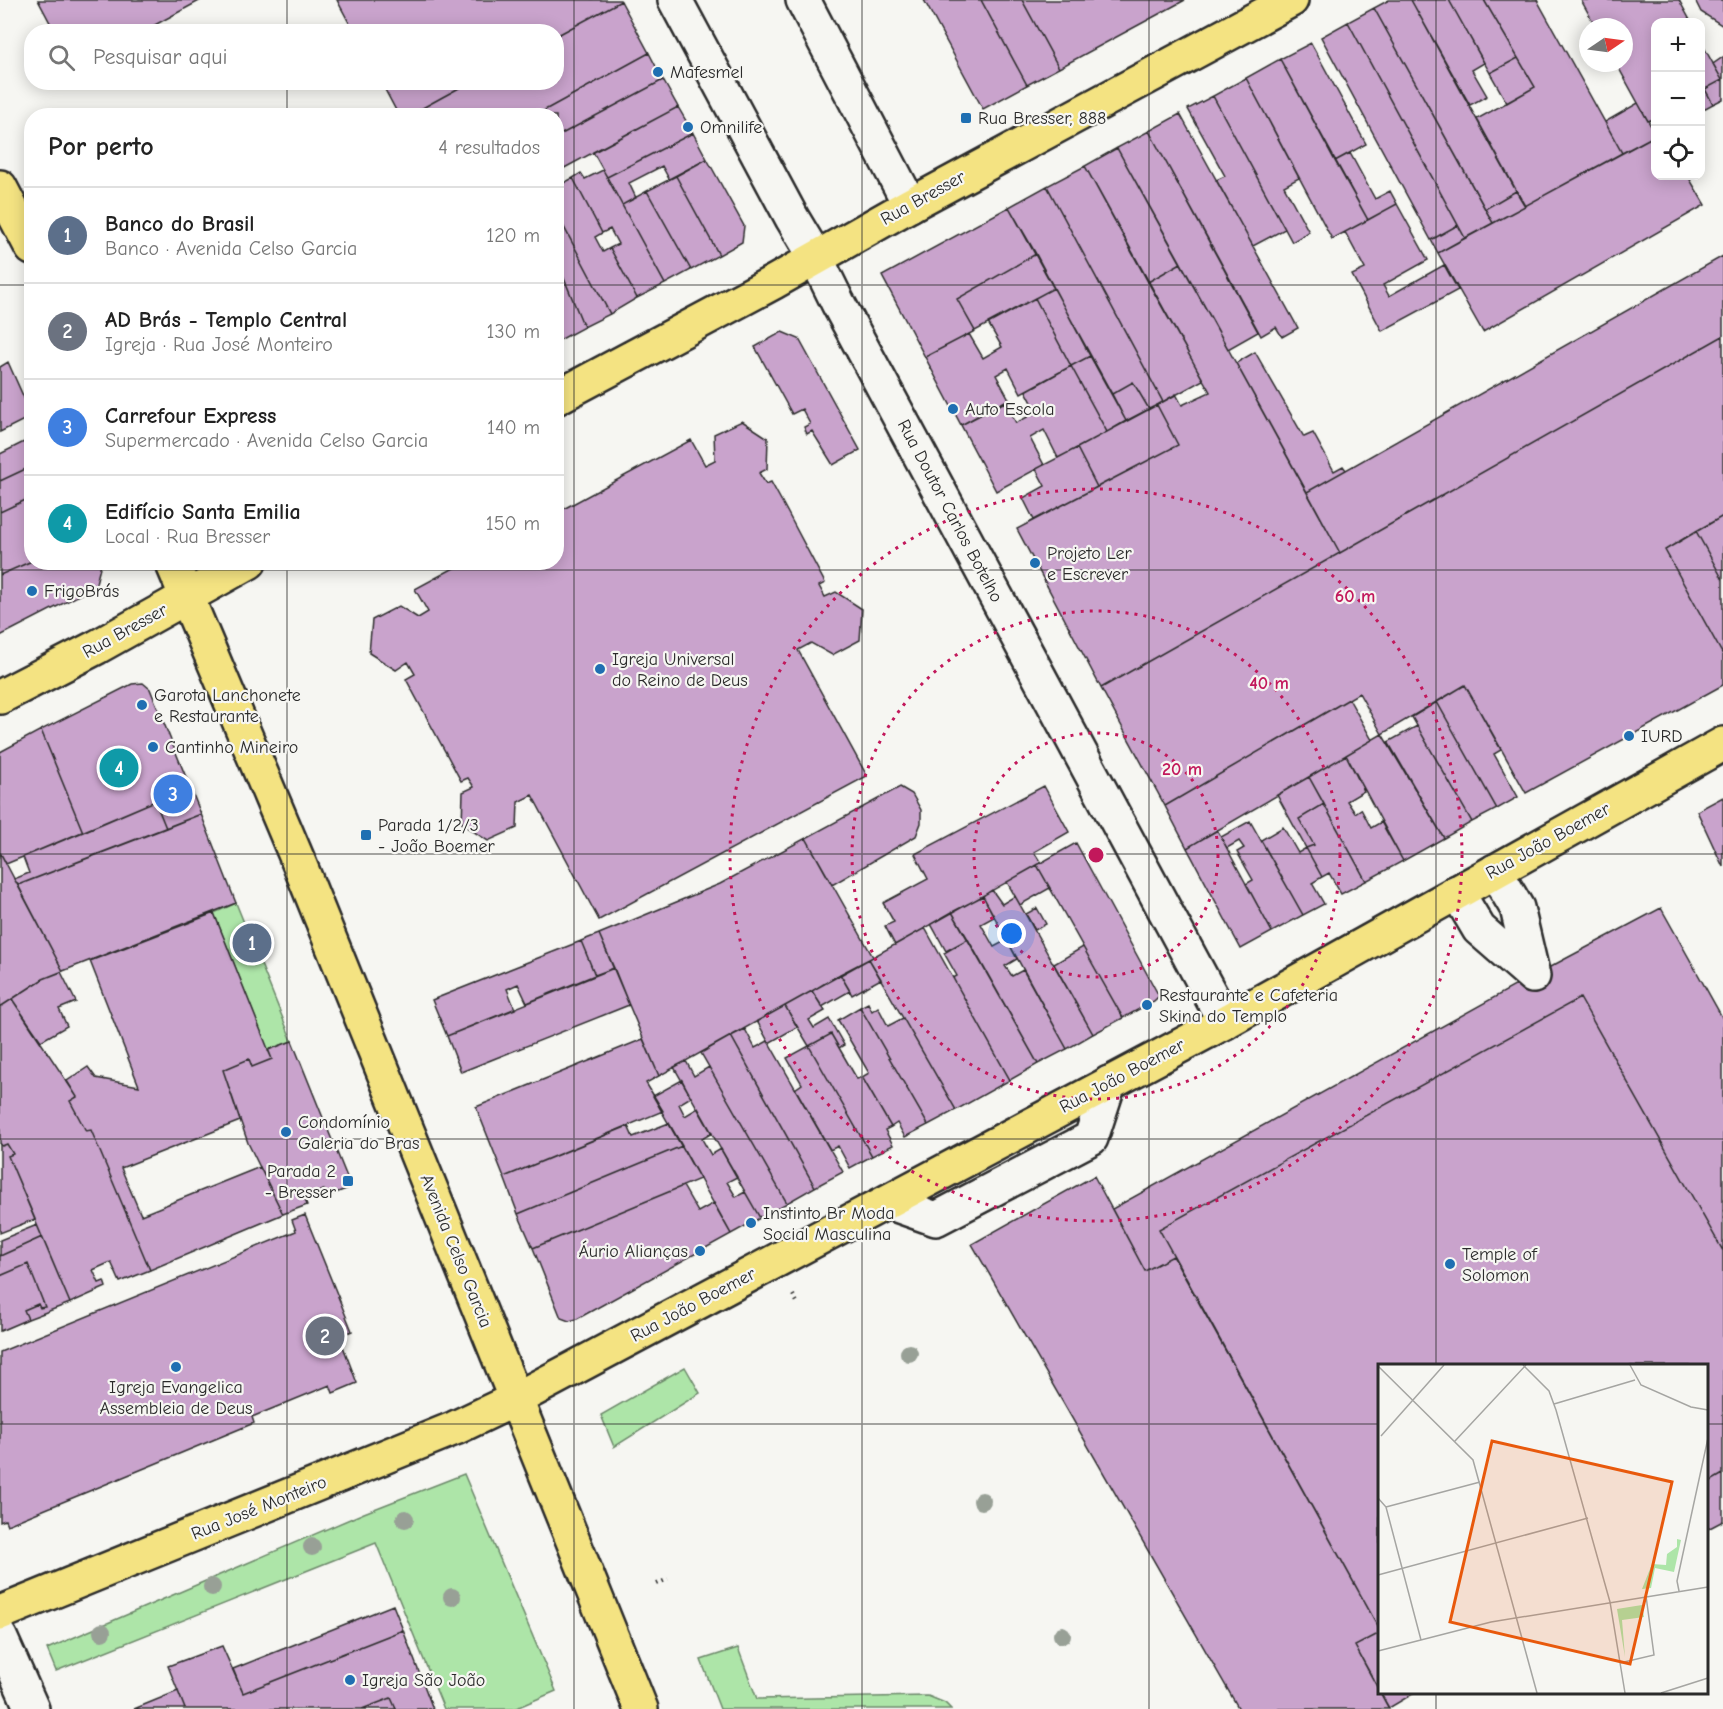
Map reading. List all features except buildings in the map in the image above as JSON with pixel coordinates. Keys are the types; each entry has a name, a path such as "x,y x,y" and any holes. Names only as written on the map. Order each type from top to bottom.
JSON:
{"main road":[{"name":"Rua Bresser","path":"564,394 1291,0"},
{"path":"0,187 24,233"},
{"name":"Avenida Celso Garcia","path":"175,570 299,863 641,1709"},
{"name":"Rua Bresser","path":"0,697 235,570"},
{"name":"Rua João Boemer","path":"516,1399 1225,1022 1723,744"},
{"name":"Rua José Monteiro","path":"0,1613 455,1428 516,1399"}],"street":[{"name":"Rua Doutor Carlos Botelho","path":"675,0 792,218 816,258 838,303 1225,1022"},
{"path":"803,0 910,205"},
{"path":"1457,892 1479,929 1533,976 1517,908 1495,871"},
{"path":"0,1637 32,1709"}],"path":[{"path":"793,1295 797,1302"},
{"path":"657,1584 668,1579"}],"green space":[{"path":"236,903 292,1041 268,1050 214,913"},
{"path":"685,1367 700,1393 614,1447 601,1415"},
{"path":"464,1474 556,1691 514,1709 444,1709 376,1543 56,1671 47,1649 364,1513"},
{"path":"738,1648 757,1699 928,1696 945,1703 951,1709 720,1709 701,1660"}],"place":[{"name":"Mafesmel","path":"658,72"},
{"name":"Rua Bresser, 888","path":"966,118"},
{"name":"Omnilife","path":"688,127"},
{"name":"Auto Escola","path":"953,409"},
{"name":"Projeto Ler e Escrever","path":"1035,563"},
{"name":"FrigoBrás","path":"32,591"},
{"name":"Igreja Universal do Reino de Deus","path":"600,669"},
{"name":"Garota Lanchonete e Restaurante","path":"142,705"},
{"name":"IURD","path":"1629,736"},
{"name":"Cantinho Mineiro","path":"153,747"},
{"name":"Edifício Santa Emilia","path":"119,768"},
{"name":"Carrefour Express","path":"173,794"},
{"name":"Parada 1/2/3 - João Boemer","path":"366,835"},
{"name":"Banco do Brasil","path":"252,943"},
{"name":"Restaurante e Cafeteria Skina do Templo","path":"1147,1005"},
{"name":"Condomínio Galeria do Bras","path":"286,1132"},
{"name":"Parada 2 - Bresser","path":"348,1181"},
{"name":"Instinto Br Moda Social Masculina","path":"751,1223"},
{"name":"Áurio Alianças","path":"700,1251"},
{"name":"Temple of Solomon","path":"1450,1264"},
{"name":"AD Brás - Templo Central","path":"325,1336"},
{"name":"Igreja Evangelica Assembleia de Deus","path":"176,1367"},
{"name":"Igreja São João","path":"350,1680"}]}
